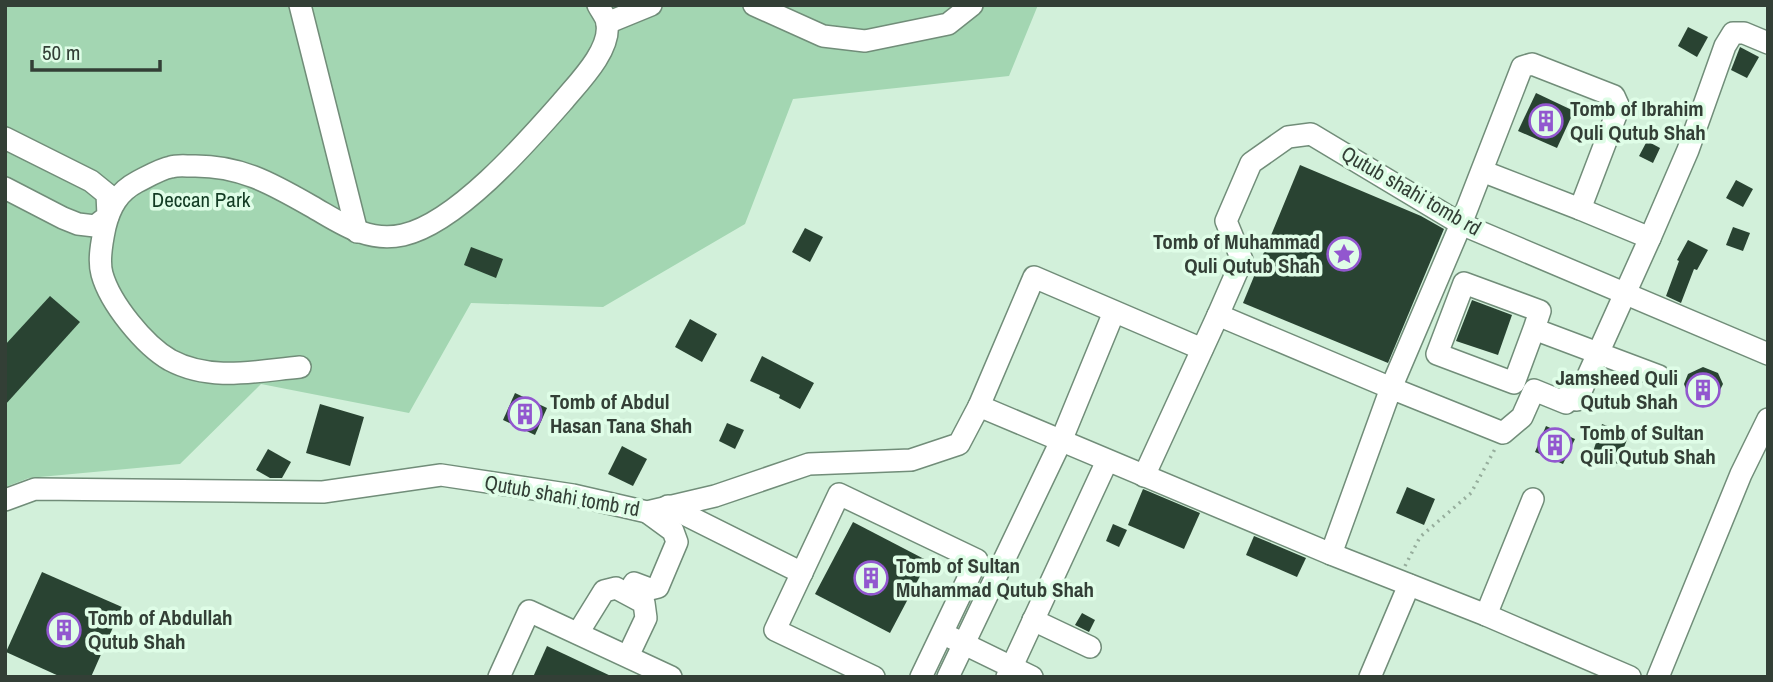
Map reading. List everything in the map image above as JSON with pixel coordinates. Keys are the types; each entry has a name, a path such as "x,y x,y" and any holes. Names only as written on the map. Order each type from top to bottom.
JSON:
{"lane":[{"path":"300,5 357,232"},
{"path":"300,367 236,375 201,371 170,360 140,334 114,303 101,272 102,243 108,216 119,194 135,183 172,166 230,168 258,178 357,232 379,238 405,235 438,221 477,190 534,134 587,73 604,45 603,14 651,5"},
{"path":"754,5 823,36 865,41 948,24 972,5"},
{"path":"1218,315 1503,433 1522,417 1534,390 1566,403 1568,395 1577,400 1626,295 1688,150 1725,46 1733,33 1744,33 1768,43"},
{"path":"1398,390 1446,309 1464,283 1540,312 1514,383 1437,354 1446,309 1482,171 1522,67 1532,64 1614,96 1619,107 1580,209"},
{"name":"Qutub shahi tomb rd","path":"1144,476 1242,260 1226,221 1251,163 1288,137 1311,134 1468,226 1768,354"},
{"path":"5,138 99,187 107,194 108,216"},
{"path":"1482,171 1650,238"},
{"path":"5,188 78,224 94,226 108,216"},
{"path":"1331,554 1468,226"},
{"name":"Qutub shahi tomb rd","path":"5,500 35,489 323,492 441,475 573,495 647,512 715,496 809,464 911,460 959,444 979,405 1034,277 1202,349"},
{"path":"948,677 1060,441 1114,312"},
{"path":"1534,329 1659,376"},
{"path":"979,405 1107,461 1486,615 1630,677"},
{"path":"1658,677 1730,499 1768,419"},
{"path":"1009,672 1107,461"},
{"path":"874,677 775,630 839,494 977,560 921,677"},
{"path":"1486,615 1533,499"},
{"path":"668,506 802,573"},
{"path":"629,594 634,583 650,589 658,587 677,542 673,531 647,512"},
{"path":"1370,677 1403,582"},
{"path":"578,633 604,591 616,588 644,603 646,618 628,656"},
{"path":"499,677 529,611 671,677"},
{"path":"1033,620 1090,647"},
{"path":"942,633 1009,672 1032,677"}],"path":[{"path":"1403,582 1420,537 1471,493 1503,433"}],"green space":[{"name":"Deccan Park","path":"5,5 1038,5 1009,76 793,99 745,224 603,307 471,303 409,413 261,384 180,464 29,478 5,487"}],"building":[{"path":"1688,27 1708,37 1697,57 1678,46"},
{"path":"1740,47 1759,57 1747,78 1731,70"},
{"name":"Tomb of Ibrahim Quli Qutub Shah","path":"1536,93 1574,111 1557,148 1518,131"},
{"path":"1647,141 1660,148 1653,163 1639,156"},
{"path":"1300,165 1421,216 1444,229 1388,363 1243,303"},
{"path":"1736,180 1753,189 1743,207 1726,198"},
{"path":"1733,227 1750,233 1743,251 1726,245"},
{"path":"805,228 823,237 810,262 792,252"},
{"path":"1688,240 1708,250 1697,270 1694,269 1681,303 1666,296 1679,261 1677,260"},
{"path":"471,247 503,259 496,278 464,265"},
{"path":"50,296 80,322 5,405 5,345"},
{"path":"1472,300 1512,315 1498,355 1456,341"},
{"path":"690,319 717,334 702,362 675,347"},
{"path":"762,356 814,383 800,409 779,398 780,395 750,381"},
{"name":"Jamsheed Quli Qutub Shah","path":"1703,367 1718,373 1723,384 1717,396 1704,402 1689,397 1684,384 1688,374"},
{"name":"Tomb of Abdul Hasan Tana Shah","path":"515,393 547,408 535,435 503,420"},
{"path":"320,404 364,417 350,466 306,453"},
{"path":"727,423 744,430 735,449 719,441"},
{"path":"1602,424 1629,434 1618,464 1592,455"},
{"name":"Tomb of Sultan Quli Qutub Shah","path":"1546,426 1575,439 1563,464 1535,452"},
{"path":"622,446 647,459 633,486 608,474"},
{"path":"268,449 291,462 282,478 270,478 256,470"},
{"path":"1407,487 1435,499 1424,525 1396,513"},
{"path":"1143,489 1200,513 1184,549 1128,525"},
{"name":"Tomb of Sultan Muhammad Qutub Shah","path":"853,522 928,561 890,633 815,594"},
{"path":"1113,524 1127,530 1119,547 1106,541"},
{"path":"1254,536 1306,558 1297,577 1246,555"},
{"name":"Tomb of Abdullah Qutub Shah","path":"42,572 122,607 91,677 61,677 6,652"},
{"path":"1066,580 1077,586 1072,597 1061,592"},
{"path":"1082,613 1095,620 1089,632 1075,625"},
{"path":"547,646 613,677 533,677"}],"place":[{"name":"Tomb of Ibrahim Quli Qutub Shah","path":"1546,121"},
{"name":"Tomb of Muhammad Quli Qutub Shah","path":"1344,254"},
{"name":"Jamsheed Quli Qutub Shah","path":"1703,390"},
{"name":"Tomb of Abdul Hasan Tana Shah","path":"525,414"},
{"name":"Tomb of Sultan Quli Qutub Shah","path":"1555,445"},
{"name":"Tomb of Sultan Muhammad Qutub Shah","path":"871,578"},
{"name":"Tomb of Abdullah Qutub Shah","path":"64,630"}]}
